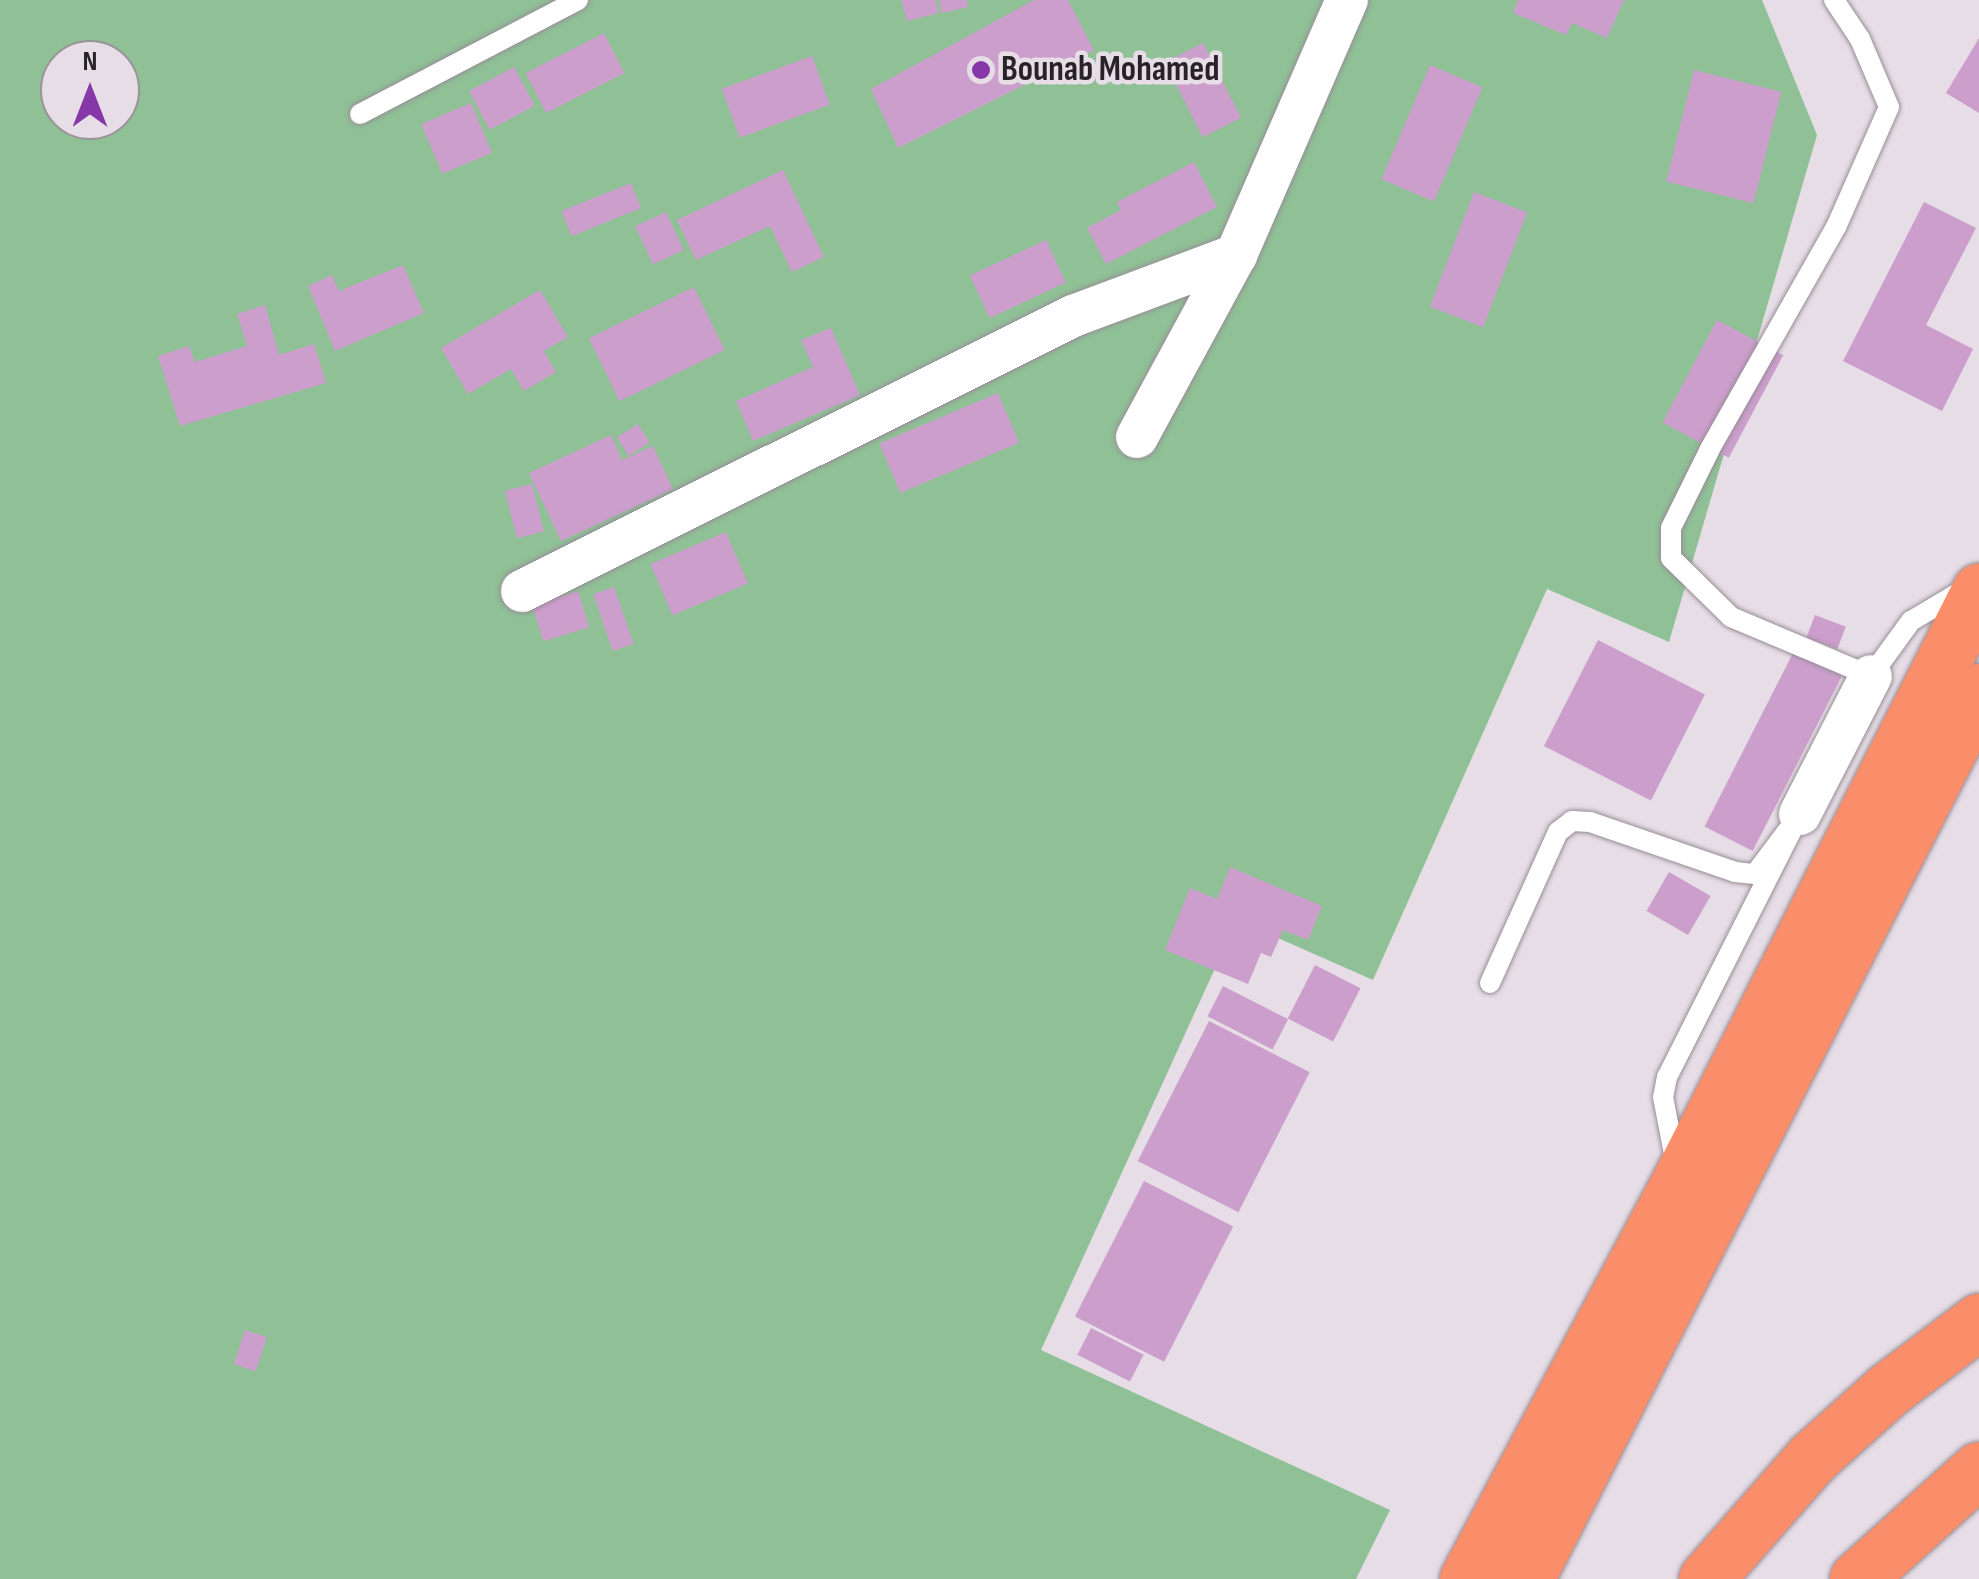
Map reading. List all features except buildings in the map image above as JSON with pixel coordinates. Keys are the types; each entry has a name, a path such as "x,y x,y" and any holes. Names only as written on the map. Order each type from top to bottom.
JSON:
{"highway":[{"path":"1466,1579 1668,1202 1979,591"},
{"path":"1526,1579 1979,691"},
{"path":"1706,1579 1812,1458 1888,1390 1979,1321"},
{"path":"1857,1579 1979,1469"}],"street":[{"path":"1137,437 1236,255 1347,0"},
{"path":"522,591 1073,316 1236,255"},
{"path":"1800,814 1871,676"}],"lane":[{"path":"360,114 578,0"},
{"path":"1834,0 1860,39 1889,107 1836,227 1710,448 1671,528 1671,558 1731,617 1871,676 1911,621 1979,581"},
{"path":"1668,1202 1675,1161 1663,1096 1667,1076 1800,814"},
{"path":"1490,984 1558,832 1572,821 1590,822 1735,872 1756,874 1800,814"}],"green space":[{"path":"0,0 1762,0 1817,135 1669,642 1547,589 1373,980 1237,920 1041,1350 1390,1510 1356,1579 0,1579"}],"place":[{"name":"Bounab Mohamed","path":"981,70"}]}
